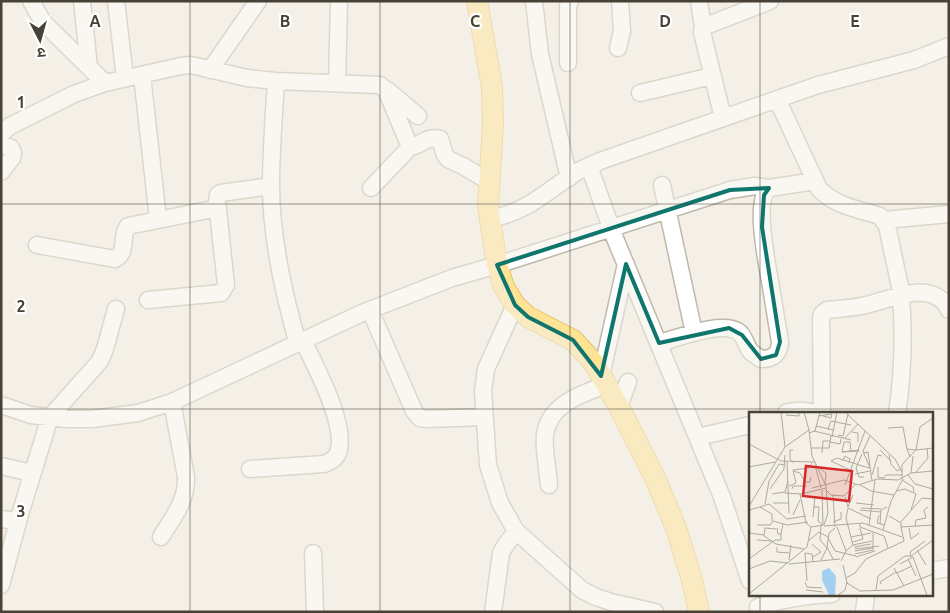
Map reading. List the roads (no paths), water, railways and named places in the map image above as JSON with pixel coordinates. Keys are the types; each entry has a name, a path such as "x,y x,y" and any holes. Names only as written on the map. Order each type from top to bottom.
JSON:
{"main road":[{"path":"477,1 492,87 488,206 497,265 504,286 515,305 528,318 573,340 594,363 656,480 676,528 692,580 699,612"}],"street":[{"path":"31,1 44,22 105,83"},
{"path":"82,1 89,67"},
{"path":"116,1 125,78"},
{"path":"210,70 258,1"},
{"path":"336,83 339,1"},
{"path":"534,1 540,54 568,178"},
{"path":"568,63 568,6 570,1"},
{"path":"618,48 622,31 620,1"},
{"path":"700,1 702,32 723,118"},
{"path":"703,27 770,1"},
{"path":"490,219 524,208 589,166 777,99 834,80 914,60 949,46"},
{"path":"1,134 10,126 74,94 125,78 191,65 248,78 276,81 380,85 418,116"},
{"path":"142,75 158,219"},
{"path":"640,93 712,76"},
{"path":"250,469 324,464 333,460 337,455 339,446 339,434 328,393 300,342 287,307 281,279 271,186 276,81"},
{"path":"386,90 410,147"},
{"path":"777,99 819,189 829,198 843,206 880,216 887,226 902,296 903,338 898,412"},
{"path":"371,188 410,147 413,148 425,139 435,137 440,138 448,160 463,166 490,182"},
{"path":"1,144 11,148 13,153 12,158 1,172"},
{"path":"589,166 611,229 722,497 749,578"},
{"path":"1,405 31,414 50,417 92,419 138,413 172,402 370,310 452,278 743,187 769,188 815,181"},
{"path":"662,184 694,333"},
{"path":"148,300 221,293 226,285 218,195 271,186"},
{"path":"659,343 716,328 730,328 742,335 751,351 761,359 770,359 776,355 779,348 777,324 762,240 764,195 769,188"},
{"path":"37,245 115,259 120,257 122,252 125,230 128,226 218,208"},
{"path":"884,220 949,214"},
{"path":"549,485 545,434 553,415 563,405 603,380 626,264"},
{"path":"822,412 822,314 827,310 861,306 913,292 928,293 943,300 949,310"},
{"path":"515,305 486,369 483,391 488,465 500,503 516,531 582,590 596,597 607,607 655,612"},
{"path":"1,585 32,473 50,417 100,361 116,309"},
{"path":"370,310 414,411 420,418 484,417"},
{"path":"619,407 628,382"},
{"path":"161,537 182,503 187,487 172,402"},
{"path":"797,412 811,412"},
{"path":"698,437 749,425"},
{"path":"1,466 32,473"},
{"path":"1,519 18,521"},
{"path":"493,612 502,553 504,546 516,531"},
{"path":"313,553 315,612"},
{"path":"932,571 949,568"},
{"path":"757,604 802,596"},
{"path":"864,612 866,596"}]}
